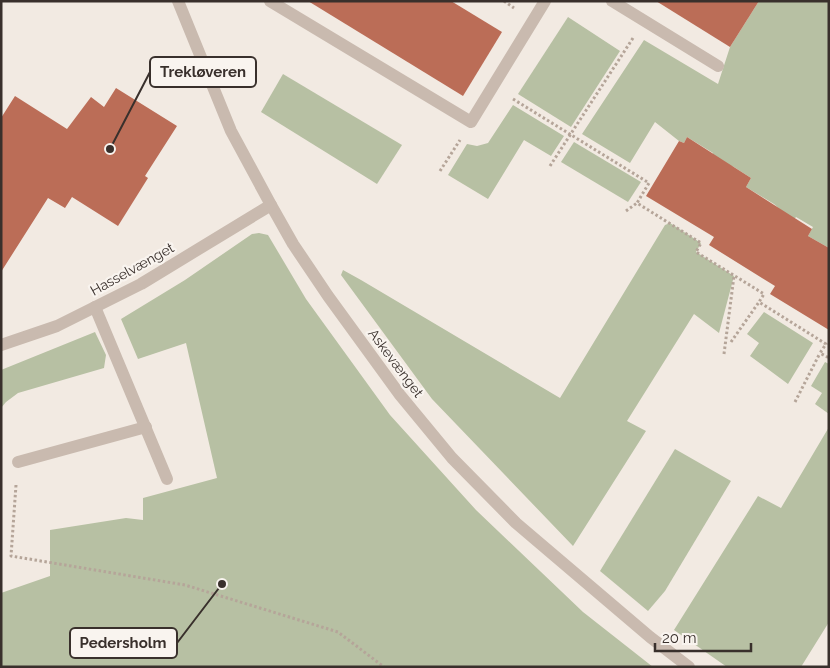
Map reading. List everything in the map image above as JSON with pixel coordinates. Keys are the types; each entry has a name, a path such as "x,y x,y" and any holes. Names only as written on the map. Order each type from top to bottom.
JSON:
{"street":[{"name":"Askevænget","path":"178,1 231,131 270,205 293,244 333,303 400,395 452,458 516,523 650,637 689,667"},
{"path":"270,1 471,122 545,1"},
{"path":"612,1 718,66"},
{"name":"Hasselvænget","path":"1,345 56,326 141,284 270,205"},
{"path":"95,307 168,479"},
{"path":"18,462 146,427"}],"path":[{"path":"550,166 644,21"},
{"path":"493,86 649,183 637,203 626,211"},
{"path":"440,171 471,122"},
{"path":"637,203 701,243 696,252 764,294 731,342"},
{"path":"724,354 734,276"},
{"path":"759,302 826,344 796,402"},
{"path":"820,353 829,358"},
{"path":"18,462 11,556 184,585 338,632 384,667"}],"green space":[{"path":"759,1 829,1 829,248 808,236 813,227 796,217 793,221 774,204 746,187 751,178 734,167 711,158 713,153 687,137 684,143 679,141 655,122 630,163 582,134 644,40 718,84 730,47"},
{"path":"568,17 620,51 571,127 518,94"},
{"path":"283,74 402,145 377,184 261,112"},
{"path":"513,105 564,136 551,156 524,140 488,199 448,175 467,144 477,146 488,143"},
{"path":"574,142 641,182 628,202 561,162"},
{"path":"670,223 701,243 696,252 734,276 719,333 694,314 627,421 646,431 573,546 432,399 341,275 343,270 361,280 560,398 665,225"},
{"path":"252,234 268,235 306,299 390,415 476,510 583,612 653,667 1,667 1,593 50,576 50,530 126,518 143,520 143,498 217,478 186,343 138,359 121,319 185,280"},
{"path":"764,312 813,343 788,384 750,356 759,343 747,334"},
{"path":"95,332 106,355 104,368 18,393 1,408 1,370"},
{"path":"825,362 829,364 829,414 815,404 822,393 811,386"},
{"path":"829,427 829,622 801,667 727,667 674,630 758,496 781,508"},
{"path":"675,449 731,481 665,591 648,611 600,571"}],"building":[{"path":"308,1 451,1 502,32 463,96"},
{"path":"656,1 759,1 730,47"},
{"path":"116,88 177,126 145,176 148,178 118,226 72,197 65,208 48,198 1,272 1,118 15,96 67,129 91,97 104,107"},
{"path":"687,137 751,178 746,187 812,229 808,236 829,248 829,330 770,294 775,286 709,245 714,237 646,196 679,141 684,143"}],"place":[{"name":"Trekløveren","path":"110,149"},
{"name":"Pedersholm","path":"222,584"}]}
